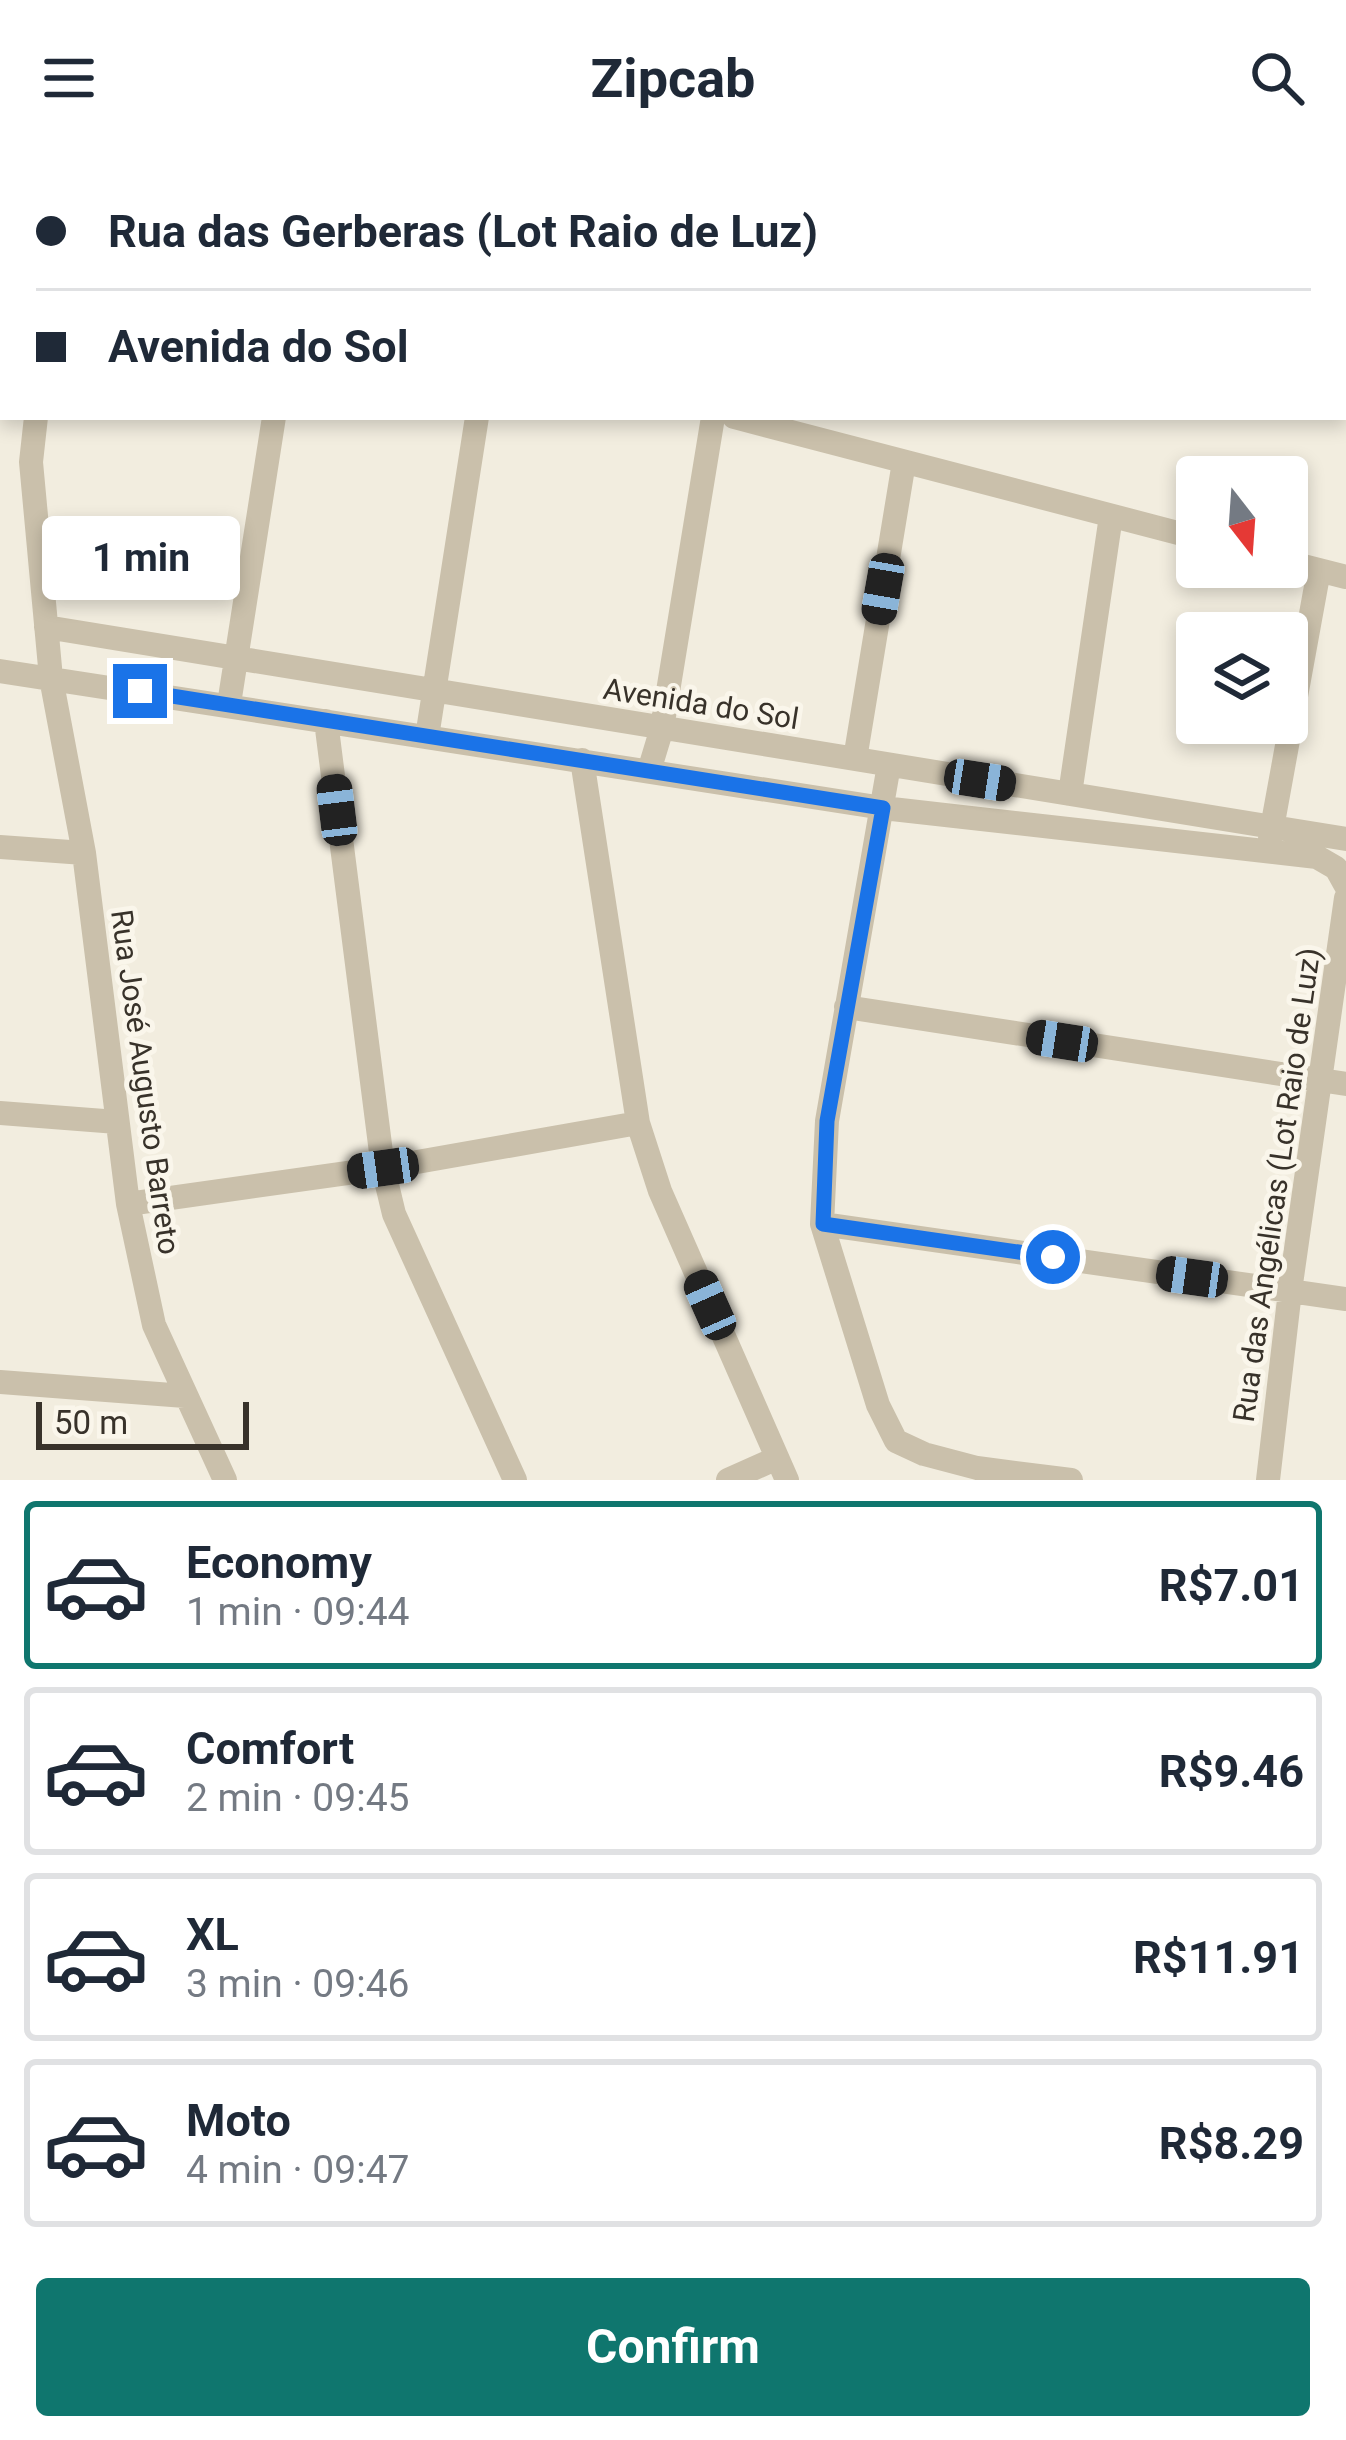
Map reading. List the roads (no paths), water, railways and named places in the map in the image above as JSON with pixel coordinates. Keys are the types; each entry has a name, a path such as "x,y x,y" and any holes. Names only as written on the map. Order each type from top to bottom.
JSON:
{"street":[{"name":"Rua José Augusto Barreto","path":"36,420 31,462 51,678 84,853 128,1204 154,1325 225,1480"},
{"path":"229,704 274,420"},
{"path":"427,737 477,420"},
{"path":"649,771 662,728 712,420"},
{"path":"745,420 1176,533"},
{"path":"855,759 904,462"},
{"path":"1070,794 1111,516"},
{"path":"1308,567 1346,577"},
{"path":"1268,854 1319,570"},
{"name":"Avenida do Sol","path":"46,627 1346,839"},
{"path":"0,671 883,808 1317,857 1336,868 1346,886"},
{"path":"326,721 383,1168 394,1214 515,1480"},
{"path":"582,760 638,1123 660,1191 782,1469 728,1480"},
{"path":"889,765 827,1121 823,1224 878,1405 896,1441 977,1468 1071,1480"},
{"path":"0,847 84,853"},
{"name":"Rua das Angélicas (Lot Raio de Luz)","path":"1268,1480 1290,1291 1334,1082 1346,898"},
{"path":"846,1007 1334,1082"},
{"path":"0,1113 116,1122"},
{"path":"128,1204 383,1168 638,1123"},
{"path":"823,1224 1346,1299"},
{"path":"0,1382 185,1396"}]}
